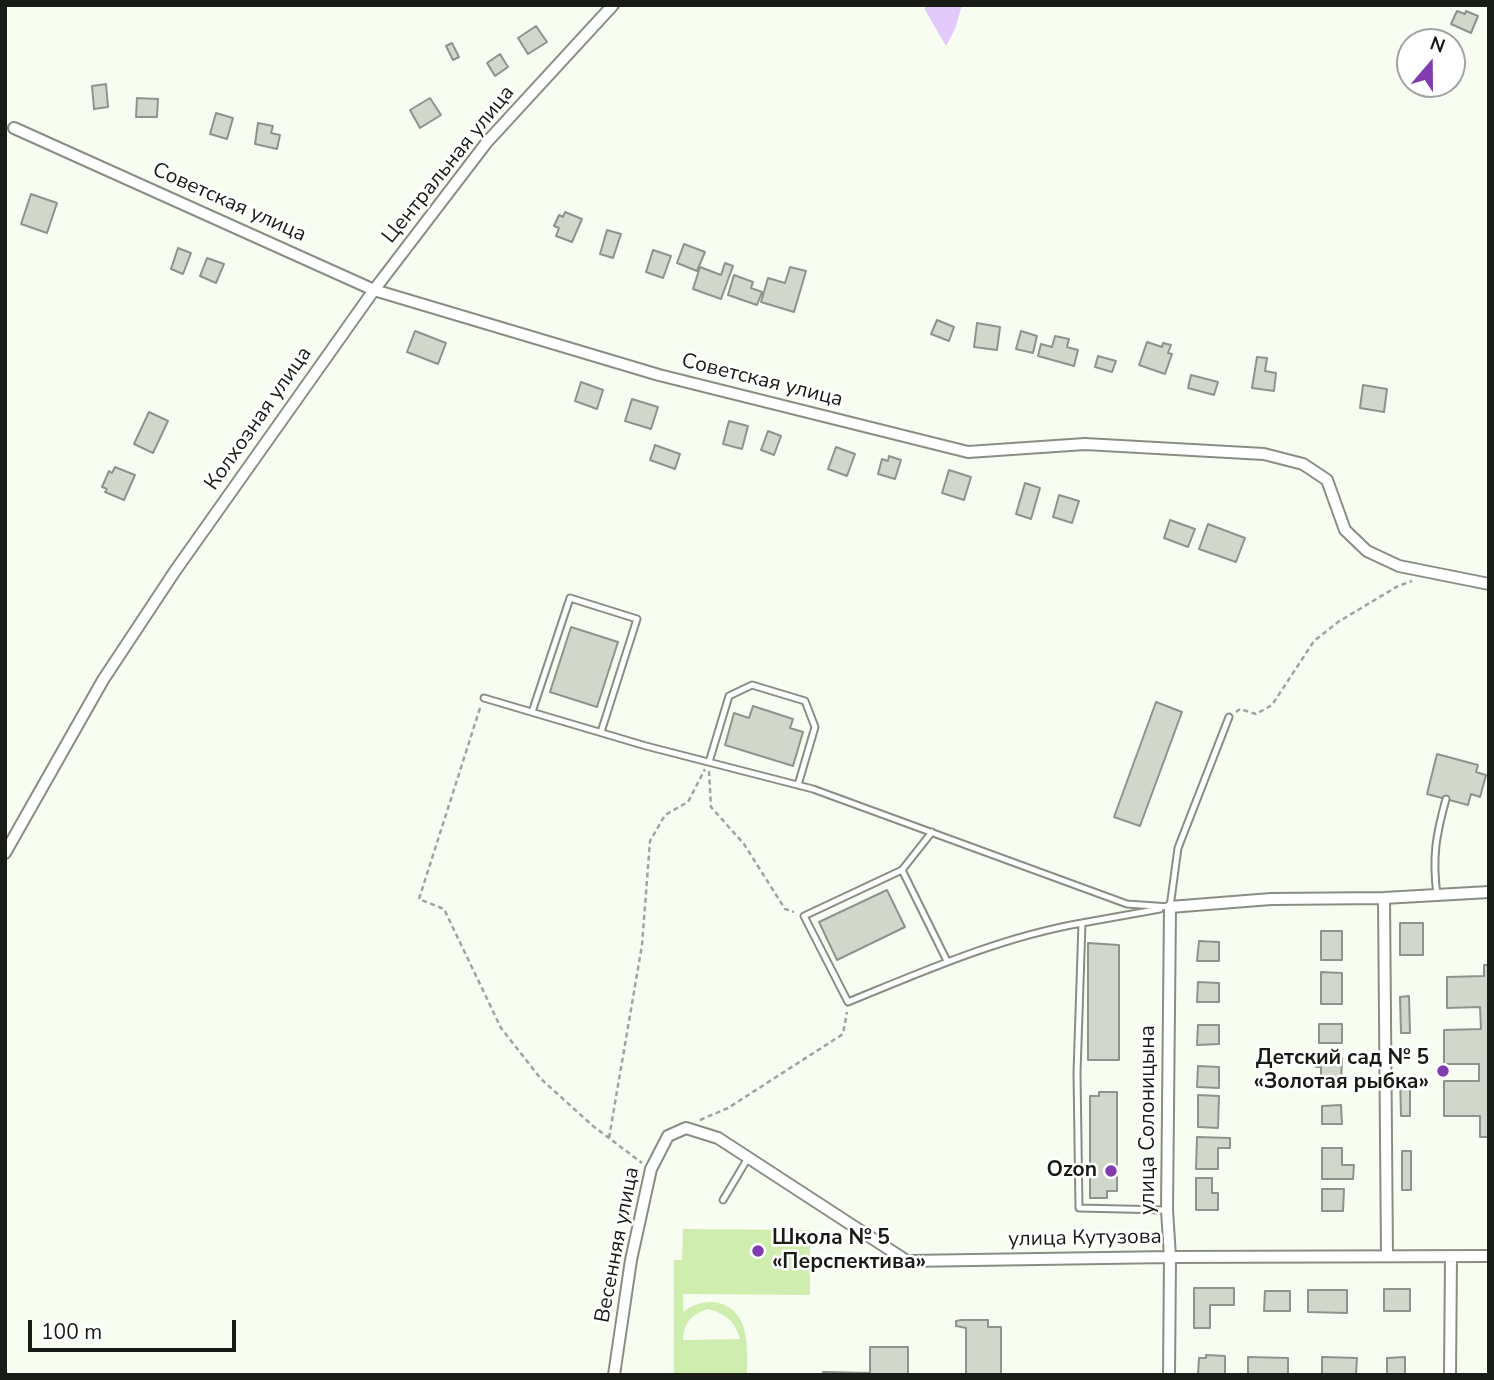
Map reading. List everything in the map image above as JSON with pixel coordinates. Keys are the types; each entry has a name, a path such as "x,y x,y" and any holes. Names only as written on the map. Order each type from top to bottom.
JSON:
{"street":[{"name":"Центральная улица","path":"374,290 487,142 613,5"},
{"name":"Советская улица","path":"14,128 374,290 659,376 968,452 1085,444 1264,454 1303,464 1326,480 1345,530 1367,551 1399,566 1489,584"},
{"name":"Колхозная улица","path":"5,853 103,680 175,571 374,290"},
{"path":"1170,907 1271,899 1384,898 1489,892"},
{"path":"1384,898 1387,1256"},
{"name":"улица Солоницына","path":"1169,1375 1170,1257 1167,1210 1170,907"},
{"name":"улица Кутузова","path":"686,1128 718,1138 907,1261 1489,1256"},
{"name":"Весенняя улица","path":"614,1375 631,1260 651,1170 668,1136 686,1128"},
{"path":"1450,1375 1451,1257"}],"lane":[{"path":"532,712 570,598 637,618 601,732"},
{"path":"709,762 729,696 751,685 805,701 815,727 798,785"},
{"path":"484,698 798,785 1127,904 1170,907"},
{"path":"1170,907 1178,848 1229,717"},
{"path":"1437,895 1433,866 1436,834 1446,799"},
{"path":"932,832 902,870 804,916 848,1002 947,961 1046,929 1170,907"},
{"path":"902,870 947,961"},
{"path":"1082,922 1077,1073 1079,1208 1167,1210"},
{"path":"723,1200 748,1158"}],"path":[{"path":"1229,717 1240,709 1256,714 1272,705 1314,641 1338,622 1398,586 1435,573"},
{"path":"484,698 419,899 444,909 501,1028 541,1079 609,1138 651,1170"},
{"path":"609,1138 642,945 650,841 665,816 688,802 709,762"},
{"path":"709,762 711,807 744,844 785,909 804,916"},
{"path":"686,1128 728,1108 843,1034 848,1002"}],"green space":[{"path":"683,1229 810,1230 810,1295 683,1294 683,1312 700,1303 714,1302 737,1314 747,1343 747,1375 674,1375 674,1260 682,1260","holes":["708,1309 732,1323 740,1339 683,1340 685,1328 693,1316"]}],"shaded area":[{"path":"925,5 962,5 955,29 946,46 925,10"}],"building":[{"path":"1457,11 1478,16 1471,33 1466,28 1451,24"},
{"path":"536,26 547,42 528,54 518,38"},
{"path":"452,43 459,57 453,60 446,46"},
{"path":"500,54 508,67 495,76 487,63"},
{"path":"106,84 108,107 94,109 92,86"},
{"path":"137,98 158,99 157,117 136,117"},
{"path":"430,98 441,115 420,128 410,110"},
{"path":"216,113 233,118 227,139 210,134"},
{"path":"258,123 273,126 271,133 280,135 277,149 255,144"},
{"path":"31,194 57,203 47,233 21,224"},
{"path":"565,212 582,219 572,242 556,236 559,228 554,226 559,215 563,217"},
{"path":"607,230 621,234 613,258 600,254"},
{"path":"684,244 705,252 697,271 677,263"},
{"path":"178,248 191,253 183,274 171,269"},
{"path":"653,250 671,256 663,278 646,272"},
{"path":"207,258 224,264 216,283 200,276"},
{"path":"725,263 733,266 721,299 693,289 700,267 721,275"},
{"path":"790,267 806,271 794,312 761,302 768,278 785,283"},
{"path":"734,275 753,282 751,288 762,292 757,305 728,295"},
{"path":"937,320 954,327 949,341 931,334"},
{"path":"977,323 1000,327 997,350 974,347"},
{"path":"415,331 446,343 438,364 407,352"},
{"path":"1021,331 1037,336 1033,353 1016,349"},
{"path":"1055,336 1069,339 1067,347 1078,350 1074,366 1038,356 1041,344 1052,347"},
{"path":"1147,342 1162,347 1163,343 1171,345 1168,353 1172,354 1165,374 1139,365"},
{"path":"1098,356 1116,361 1112,372 1095,367"},
{"path":"1257,357 1267,358 1265,371 1276,373 1274,391 1252,388"},
{"path":"1191,375 1218,382 1214,395 1188,388"},
{"path":"581,382 603,390 597,409 575,401"},
{"path":"1363,385 1387,389 1384,412 1360,408"},
{"path":"632,399 658,407 651,429 625,421"},
{"path":"149,412 168,421 153,453 134,444"},
{"path":"729,421 748,426 742,449 723,444"},
{"path":"768,431 781,436 774,455 761,450"},
{"path":"655,445 680,454 675,469 650,460"},
{"path":"836,447 855,454 847,476 828,469"},
{"path":"889,456 901,460 895,479 878,474 882,459 888,461"},
{"path":"115,467 135,475 124,500 105,492 107,489 102,487 109,471 112,473"},
{"path":"949,470 971,477 964,500 942,493"},
{"path":"1025,483 1040,488 1031,519 1016,514"},
{"path":"1059,495 1079,501 1072,523 1053,517"},
{"path":"1170,520 1195,529 1188,547 1164,538"},
{"path":"1208,524 1245,538 1236,562 1199,549"},
{"path":"571,627 618,642 597,707 550,692"},
{"path":"1156,702 1182,712 1140,826 1114,817"},
{"path":"753,706 793,719 790,728 803,732 793,766 725,745 734,713 749,718"},
{"path":"1437,754 1478,765 1476,772 1486,775 1480,797 1471,794 1468,805 1427,794"},
{"path":"887,890 905,927 837,960 819,922"},
{"path":"1400,923 1423,923 1423,955 1400,955"},
{"path":"1321,931 1342,931 1342,960 1321,960"},
{"path":"1199,941 1219,942 1219,961 1197,961"},
{"path":"1088,943 1119,945 1119,1060 1088,1060"},
{"path":"1484,965 1489,965 1489,1137 1480,1137 1480,1116 1444,1116 1444,1081 1479,1081 1479,1064 1444,1064 1444,1030 1481,1029 1480,1007 1447,1008 1447,977 1484,976"},
{"path":"1321,972 1342,973 1342,1004 1321,1004"},
{"path":"1198,982 1219,983 1219,1002 1197,1002"},
{"path":"1409,996 1410,1033 1401,1033 1400,997"},
{"path":"1319,1024 1342,1024 1342,1043 1319,1043"},
{"path":"1198,1025 1219,1025 1219,1044 1197,1045"},
{"path":"1316,1058 1342,1058 1341,1085 1321,1084 1321,1067 1316,1067"},
{"path":"1198,1066 1219,1067 1219,1088 1197,1087"},
{"path":"1400,1077 1410,1077 1410,1116 1401,1116"},
{"path":"1099,1092 1117,1092 1117,1191 1107,1191 1107,1198 1090,1198 1090,1096 1099,1096"},
{"path":"1198,1095 1219,1096 1218,1128 1198,1127"},
{"path":"1341,1105 1342,1124 1322,1124 1322,1106"},
{"path":"1197,1137 1230,1138 1230,1148 1218,1148 1218,1169 1196,1169"},
{"path":"1322,1148 1342,1148 1342,1165 1354,1165 1353,1179 1322,1179"},
{"path":"1402,1151 1411,1151 1411,1190 1402,1190"},
{"path":"1196,1178 1212,1178 1212,1193 1218,1193 1218,1210 1196,1210"},
{"path":"1322,1189 1344,1189 1343,1211 1322,1211"},
{"path":"1194,1288 1234,1288 1234,1305 1210,1305 1210,1328 1194,1328"},
{"path":"1384,1289 1410,1289 1410,1311 1384,1311"},
{"path":"1308,1290 1347,1290 1347,1313 1308,1312"},
{"path":"1265,1291 1290,1291 1290,1311 1264,1311"},
{"path":"988,1320 988,1327 1001,1327 1001,1375 966,1375 966,1328 956,1326 956,1321"},
{"path":"870,1347 908,1347 908,1375 823,1375 823,1372 870,1373"},
{"path":"1206,1355 1225,1356 1225,1375 1198,1374 1199,1358 1206,1358"},
{"path":"1248,1357 1288,1358 1288,1375 1248,1375"},
{"path":"1322,1357 1357,1358 1356,1375 1322,1375"},
{"path":"1405,1357 1405,1375 1387,1375 1387,1358"}],"place":[{"name":"Детский сад № 5 «Золотая рыбка»","path":"1443,1071"},
{"name":"Ozon","path":"1111,1171"},
{"name":"Школа № 5 «Перспектива»","path":"758,1251"}]}
